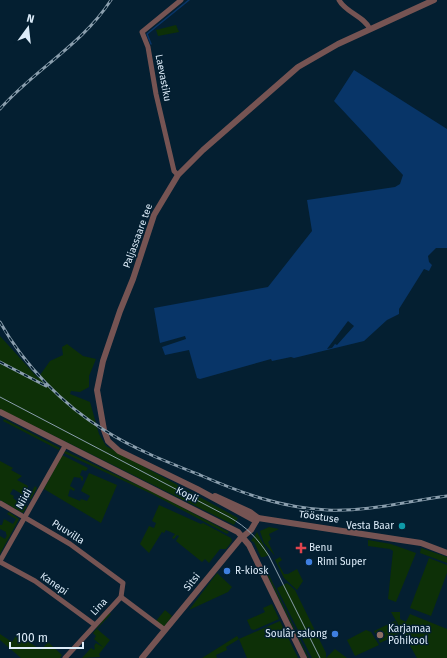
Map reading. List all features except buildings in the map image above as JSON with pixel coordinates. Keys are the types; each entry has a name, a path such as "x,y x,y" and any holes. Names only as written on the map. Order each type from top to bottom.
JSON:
{"street":[{"name":"Laevastiku","path":"178,175 174,171 156,94 148,48 142,32 181,0"},
{"path":"339,0 341,5 359,15 370,29"},
{"name":"Paljassaare tee","path":"257,520 119,450 108,440 104,430 98,380 120,311 134,279 154,216 178,175 203,150 298,67 370,29 434,0"},
{"name":"Kopli","path":"0,412 65,446 209,516 243,536 249,545 304,658"},
{"name":"Niidi","path":"0,562 65,446"},
{"name":"Puuvilla","path":"0,503 70,544 123,582"},
{"name":"Sitsi","path":"142,658 243,536 251,530 257,520"},
{"name":"Tööstuse","path":"257,520 414,542 447,553"},
{"name":"Kanepi","path":"0,562 35,581 94,625"},
{"name":"Lina","path":"65,658 121,596 123,582"},
{"path":"121,596 165,630"}],"green space":[{"path":"176,25 179,32 158,36 156,30"},
{"path":"0,336 38,378 50,361 63,355 62,347 67,344 83,356 96,359 89,376 89,387 80,392 71,391 70,394 90,402 99,434 106,446 238,518 234,525 0,409"},
{"path":"4,419 60,448 59,450 3,421"},
{"path":"65,451 155,493 229,532 227,534 154,495 64,453"},
{"path":"62,455 88,468 86,471 82,470 80,475 83,477 83,481 81,478 74,477 70,486 75,489 74,491 70,489 68,496 80,501 81,499 87,501 90,496 81,491 89,473 117,485 101,523 44,489"},
{"path":"0,461 13,468 11,470 22,476 17,480 28,486 27,489 24,487 22,491 30,495 35,486 37,488 31,499 13,489 10,494 14,496 13,498 18,502 16,505 22,508 24,504 27,506 23,513 0,500"},
{"path":"159,505 201,524 203,523 231,538 232,541 226,549 220,549 209,563 205,559 202,562 176,541 179,536 177,535 174,539 172,538 175,534 166,530 164,533 162,532 149,553 140,544 149,526 154,528 156,523 152,521"},
{"path":"9,512 19,519 0,554 0,536 5,539 7,535 6,532 0,529 0,525 2,525 4,519 13,524 16,519 7,514"},
{"path":"269,527 279,529 269,534 271,539 268,542 275,556 264,543 260,531"},
{"path":"257,532 269,555 264,557 261,557 254,542 251,541"},
{"path":"368,540 391,544 416,553 396,602 388,599 393,551 390,549 368,546"},
{"path":"421,548 447,557 447,563 420,553"},
{"path":"280,557 282,560 278,563 284,574 288,574 297,569 303,581 297,590 284,578 275,560"},
{"path":"429,558 447,565 447,573 431,616 410,608"},
{"path":"265,567 309,658 264,568"},
{"path":"217,573 232,587 228,592 189,610"},
{"path":"287,583 295,590 326,653 326,658 312,658 277,588"},
{"path":"272,604 279,619 254,630 251,629 247,620 265,612 263,608"},
{"path":"165,610 172,616 164,627 156,621"},
{"path":"391,612 400,612 400,619 406,622 410,614 447,629 447,658 417,658"},
{"path":"109,613 111,614 97,629 110,640 99,654 100,657 82,658 91,648 94,650 96,643 103,647 94,639 96,636 93,633"},
{"path":"280,621 298,658 247,658 239,639"},
{"path":"395,621 401,633 380,643 374,631"},
{"path":"366,630 371,632 379,645 355,656 347,640"},
{"path":"0,634 12,642 17,634 41,650 48,642 62,655 60,658 21,658 0,640"},
{"path":"237,636 239,639 226,647 227,650 216,655 217,658 202,658"},
{"path":"335,649 347,658 326,658"}],"water":[{"path":"354,70 447,129 447,248 436,248 428,256 429,262 432,265 429,271 424,269 399,309 399,314 387,320 364,341 294,358 291,357 272,361 271,359 200,379 197,378 189,350 165,355 162,347 186,339 185,336 160,343 154,308 268,287 312,231 307,200 395,187 400,184 403,175 334,101"}],"pier":[{"path":"348,321 354,326 337,345 335,344 332,348 327,349"}],"waterway":[{"path":"151,44 147,34 189,0"}],"tram line":[{"path":"0,397 229,517 247,529 261,544 269,556 320,658"}],"railway":[{"path":"0,109 13,95 73,44 100,16 111,0"},
{"path":"0,322 21,354 46,383 74,409 89,420 115,437 139,449 231,488 278,503 310,509 327,510 372,508 447,496"},
{"path":"0,362 46,386"}],"place":[{"name":"Vesta Baar","path":"402,526"},
{"name":"Benu","path":"301,548"},
{"name":"Rimi Super","path":"309,562"},
{"name":"R-kiosk","path":"227,571"},
{"name":"Soulâr salong","path":"335,634"},
{"name":"Karjamaa Põhikool","path":"380,635"}]}
